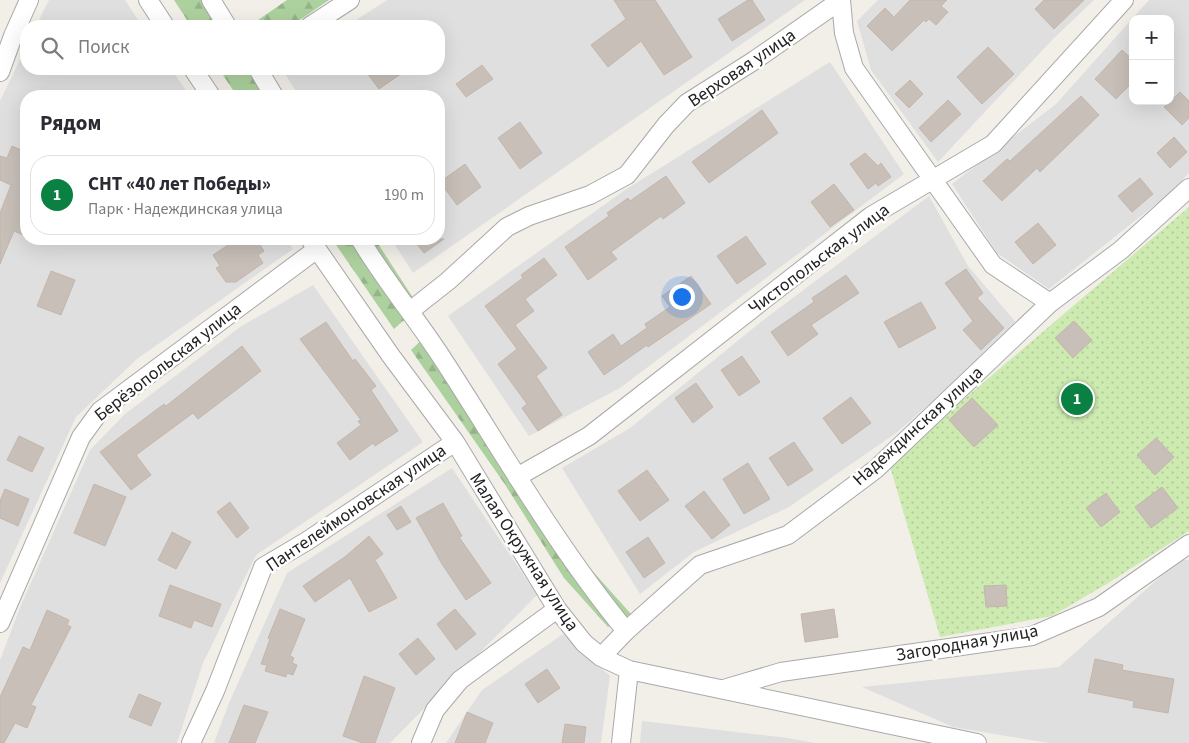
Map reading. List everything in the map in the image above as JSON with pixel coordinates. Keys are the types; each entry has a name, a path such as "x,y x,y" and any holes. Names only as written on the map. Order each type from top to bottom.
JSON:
{"street":[{"path":"0,72 12,36 29,0"},
{"path":"148,0 161,20"},
{"path":"210,0 224,20"},
{"path":"319,20 350,0"},
{"path":"841,0 844,33 854,68 934,179 992,265 1050,303"},
{"name":"Верховая улица","path":"410,311 448,281 506,227 529,216 590,195 627,175 666,125 687,103 755,60 841,0"},
{"name":"Чистопольская улица","path":"517,477 590,436 871,216 993,144 1124,0"},
{"path":"197,75 207,90"},
{"path":"262,75 270,90"},
{"name":"Надеждинская улица","path":"602,657 626,631 700,566 788,535 876,469 1050,303 1121,250 1189,188"},
{"name":"Берёзопольская улица","path":"0,623 80,437 90,422 312,245"},
{"name":"Малая Окружная улица","path":"314,245 454,442 557,609 584,643 602,657 629,670 724,688 977,743"},
{"path":"364,245 444,360 517,477 571,558 626,631"},
{"name":"Пантелеймоновская улица","path":"191,743 218,683 263,567 307,541 454,442"},
{"name":"Загородная улица","path":"724,688 781,672 1032,636 1099,607 1189,544"},
{"path":"421,743 435,710 460,680 557,609"},
{"path":"621,743 629,670"}],"shaded area":[{"path":"49,0 125,0 138,20 39,20"},
{"path":"387,0 805,0 413,273 395,245 445,245 445,90 295,90 286,75 445,75 445,20 356,20"},
{"path":"878,0 1094,0 1053,39 938,162 871,70 857,21"},
{"path":"1149,0 1189,0 1189,173 1170,193 1049,289 997,253 952,184 1056,104 1129,22 1129,105 1174,105 1174,15 1136,15"},
{"path":"20,59 20,75 175,75 186,90 20,90 20,245 290,245 293,249 137,359 76,417 0,583 0,101"},
{"path":"830,62 904,174 620,388 529,436 448,316 625,190"},
{"path":"929,196 968,266 1019,326 896,433 789,507 694,552 640,594 562,468 630,428 766,318"},
{"path":"313,285 423,442 256,555 203,663 177,743 0,743 0,660 21,605 90,450 125,414 240,327"},
{"path":"452,468 537,595 390,743 214,743 229,703 287,573"},
{"path":"1179,560 1189,560 1189,743 1048,743 953,727 862,687 1059,667"},
{"path":"563,634 610,676 601,743 446,743 482,690"},
{"path":"642,721 788,738 815,743 640,743"}],"green space":[{"path":"174,0 206,0 219,20 187,20"},
{"path":"287,0 329,0 300,20 258,20"},
{"path":"223,75 255,75 267,90 233,90"},
{"path":"1189,207 1189,531 1110,582 1052,616 940,637 889,463"},
{"path":"336,245 379,245 419,307 394,329"},
{"path":"430,332 571,547 631,614 608,627 564,578 504,483 411,350"}],"building":[{"path":"614,0 655,0 692,57 664,75 641,41 608,67 591,45 626,19"},
{"path":"748,0 752,0 765,20 732,41 718,19"},
{"path":"910,0 947,0 941,6 948,12 936,25 929,19 926,22 924,20 892,51 867,26 885,8 894,17"},
{"path":"1044,0 1084,0 1054,29 1035,9"},
{"path":"988,47 1014,74 982,104 957,77"},
{"path":"1122,50 1129,56 1129,86 1116,99 1095,79"},
{"path":"482,65 493,79 466,97 456,84"},
{"path":"368,75 399,75 379,89"},
{"path":"910,80 923,94 909,108 895,94"},
{"path":"1180,92 1189,101 1189,118 1182,125 1164,107 1166,105 1174,105 1174,98"},
{"path":"1081,96 1099,115 1040,172 1037,168 1002,201 983,181 1007,159 1010,161"},
{"path":"948,100 961,114 931,142 919,128"},
{"path":"762,110 778,133 709,183 692,162"},
{"path":"520,122 542,153 520,169 498,138"},
{"path":"1174,137 1187,152 1170,168 1157,153"},
{"path":"12,146 20,149 20,234 14,231 0,264 0,213 11,185 0,180 0,156 7,158"},
{"path":"865,153 878,166 881,163 891,177 878,186 876,183 868,189 850,164"},
{"path":"465,164 481,187 457,205 445,189 445,178"},
{"path":"666,176 685,203 663,219 661,216 611,252 617,259 588,280 565,247 609,216 607,213 628,198 630,201"},
{"path":"1140,178 1153,194 1132,212 1118,196"},
{"path":"834,184 854,210 830,227 811,202"},
{"path":"1038,223 1056,245 1033,264 1015,242"},
{"path":"746,236 766,264 737,284 717,256"},
{"path":"228,245 260,245 264,251 258,255 263,263 236,282 226,282 216,268 220,266 213,255"},
{"path":"418,245 435,245 424,253"},
{"path":"544,258 557,275 525,299 534,311 515,325 547,368 536,376 562,415 538,431 522,408 527,404 498,364 517,349 485,306 523,278 521,275"},
{"path":"966,269 983,293 977,298 1004,328 981,350 963,330 973,321 945,283"},
{"path":"51,271 75,280 61,315 37,306"},
{"path":"846,275 859,293 811,325 818,334 788,356 771,332 814,302 812,298"},
{"path":"691,276 711,304 604,375 588,352 613,334 621,346 647,328 645,324 670,307 662,296"},
{"path":"921,302 936,328 899,348 884,322"},
{"path":"1074,321 1092,340 1073,358 1055,338"},
{"path":"326,322 353,361 355,359 376,386 371,390 398,431 375,446 373,443 350,460 337,443 361,425 358,421 361,420 300,339"},
{"path":"242,346 261,371 198,419 193,413 136,455 151,475 131,490 100,452 164,404 166,406"},
{"path":"742,356 760,382 739,396 721,370"},
{"path":"696,383 713,407 693,423 675,398"},
{"path":"851,397 871,423 842,444 823,418"},
{"path":"972,398 998,425 974,447 949,420"},
{"path":"19,436 44,448 32,472 7,460"},
{"path":"1156,438 1174,457 1155,475 1137,455"},
{"path":"794,442 813,470 788,486 769,458"},
{"path":"748,463 770,499 744,514 723,479"},
{"path":"647,470 669,500 640,521 618,491"},
{"path":"94,484 126,497 105,546 74,533"},
{"path":"1162,487 1178,508 1151,528 1135,507"},
{"path":"5,489 29,499 18,526 0,518 0,501"},
{"path":"704,491 730,525 712,539 685,506"},
{"path":"1106,493 1120,512 1101,527 1086,508"},
{"path":"230,502 249,528 237,538 217,512"},
{"path":"443,503 462,536 459,537 491,583 466,600 442,564 416,518"},
{"path":"401,506 411,522 397,530 387,515"},
{"path":"172,532 191,542 176,569 158,560"},
{"path":"369,536 383,554 375,560 397,598 369,612 350,578 315,602 303,586 346,556"},
{"path":"648,537 665,563 644,578 626,552"},
{"path":"170,585 221,604 212,627 194,620 191,628 159,616"},
{"path":"1006,585 1007,606 986,607 984,586"},
{"path":"280,609 305,619 290,656 294,658 292,663 297,665 293,675 287,673 286,677 265,671 267,665 261,664 270,639 268,638"},
{"path":"455,609 476,634 456,650 437,624"},
{"path":"834,609 838,637 805,642 801,614"},
{"path":"47,610 69,620 67,625 71,627 31,705 36,707 27,728 15,723 4,743 0,743 0,697 23,647 30,650"},
{"path":"418,638 435,659 416,675 399,654"},
{"path":"1095,659 1123,665 1122,670 1174,679 1168,713 1133,707 1134,701 1088,692"},
{"path":"547,669 560,688 538,703 525,684"},
{"path":"364,676 395,688 375,743 363,743 343,736"},
{"path":"139,694 161,703 151,726 129,717"},
{"path":"244,705 268,712 255,743 229,743"},
{"path":"467,712 493,723 485,743 455,743"},
{"path":"565,724 586,727 584,743 562,743"}],"place":[{"name":"СНТ «40 лет Победы»","path":"1077,399"}]}
